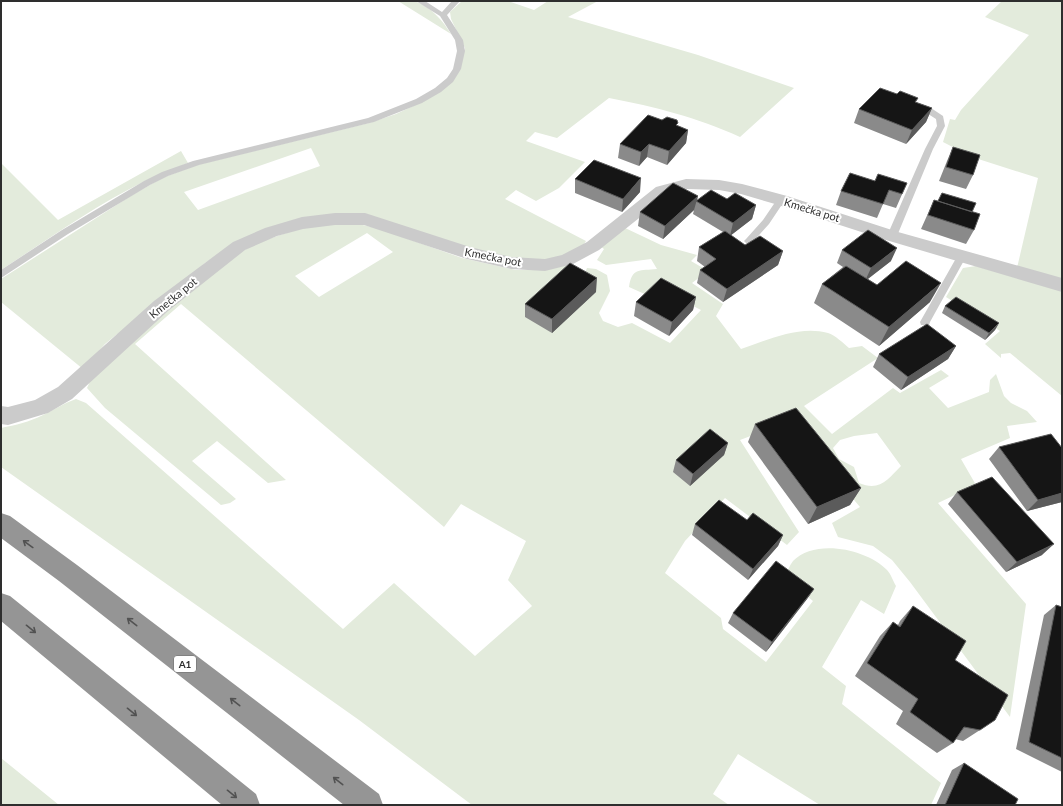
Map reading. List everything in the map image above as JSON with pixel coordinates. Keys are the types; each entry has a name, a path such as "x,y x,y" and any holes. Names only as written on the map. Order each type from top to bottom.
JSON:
{"highway":[{"name":"A1","path":"1,524 68,573 368,805"},
{"path":"1,605 245,805"}],"street":[{"name":"Kmečka pot","path":"1,415 8,416 41,407 65,393 161,306 222,257 239,246 264,235 302,223 335,219 365,219 467,253 511,263 545,265 567,260 593,246 662,191 686,184 719,184 780,200 892,236 1062,285"}],"lane":[{"path":"1,275 65,232 147,183 166,174 196,163 371,120 426,97 450,80 457,69 461,51 459,40 443,15 420,1"},
{"path":"443,15 456,1"},
{"path":"892,236 929,149 941,126 940,118 928,110 910,104"},
{"path":"749,241 766,222 780,200"},
{"path":"925,322 962,255"}],"green space":[{"path":"398,1 415,1 428,8 441,20 451,34"},
{"path":"462,1 508,1 534,10 548,1 598,1 568,17 698,55 794,88 740,137 676,113 609,98 557,138 535,132 526,141 585,162 559,188 536,201 516,190 505,199 586,241 582,247 558,258 541,260 511,259 346,214 233,245 205,263 133,325 116,335 105,344 83,369 1,302 1,279 129,197 162,178 197,165 369,123 396,114 422,102 460,70 465,48 451,19 450,12","holes":["311,148 320,166 198,210 184,192"]},
{"path":"1002,1 1062,1 1062,281 1017,268 1038,178 972,157 943,142 950,119 955,120 961,110 1029,35 985,17"},
{"path":"181,151 188,163 148,179 106,202 1,270 1,163 58,220"},
{"path":"330,224 358,224 377,228 462,258 516,270 542,270 568,265 585,273 587,268 596,269 607,275 610,291 599,313 603,321 618,327 632,323 670,343 701,310 656,287 649,296 629,287 632,276 638,271 657,269 651,259 606,265 597,260 604,249 600,246 623,227 661,245 697,255 691,261 708,271 692,283 723,304 716,316 741,349 795,332 817,331 831,334 849,348 862,346 878,358 804,406 832,434 893,388 900,393 941,370 949,376 929,388 948,408 989,392 990,380 996,374 1004,396 1011,403 1027,411 1037,422 1007,426 1010,438 961,459 976,485 938,503 1026,604 1010,717 892,560 873,546 838,537 832,523 860,507 788,422 740,440 799,532 787,545 725,498 685,541 665,573 721,618 723,629 766,662 813,601 785,578 793,561 803,554 814,550 827,548 841,549 867,556 887,570 896,586 884,614 861,600 822,667 846,686 842,704 941,783 931,805 820,805 738,754 713,794 729,805 472,805 359,720 1,467 1,428 33,420 67,402 76,399 86,403 343,629 394,583 475,656 532,606 508,580 526,541 461,504 444,527 181,304 135,344 286,480 268,483 217,441 192,461 236,499 230,503 221,505 105,408 87,388 93,375 229,258 258,243 306,227","holes":["367,233 393,252 319,297 295,276","877,433 901,466 883,483 873,486 859,483 854,467 839,459 833,448 840,440 854,436"]},
{"path":"976,266 1062,291 1062,396 1010,353 1001,354 1001,358 985,344 1000,331 946,297 963,268"},
{"path":"1,758 59,805 1,805"}],"building":[{"path":"880,88 897,94 900,91 918,98 915,102 932,108 912,130 859,109"},
{"path":"648,115 662,120 667,117 677,120 678,123 676,125 688,130 669,151 649,144 641,152 620,144"},
{"path":"953,147 980,155 973,175 946,167"},
{"path":"594,160 641,178 623,199 575,179"},
{"path":"850,173 875,181 878,174 907,183 902,194 889,190 883,204 841,191"},
{"path":"673,183 698,196 665,226 640,212"},
{"path":"711,190 727,199 735,193 756,205 733,223 696,201"},
{"path":"942,193 976,203 972,212 938,201"},
{"path":"934,200 980,214 974,230 928,215"},
{"path":"868,230 897,248 871,268 842,250"},
{"path":"725,231 745,245 760,236 783,251 727,289 700,270 716,259 699,247"},
{"path":"906,261 941,283 889,327 822,284 846,266 877,285"},
{"path":"570,263 597,278 552,319 525,304"},
{"path":"661,278 696,297 672,322 636,302"},
{"path":"956,297 999,323 989,333 945,306"},
{"path":"927,324 956,346 908,377 879,354"},
{"path":"796,408 861,488 817,507 755,424"},
{"path":"710,429 728,443 693,474 676,460"},
{"path":"1051,434 1062,448 1062,493 1038,500 999,447"},
{"path":"992,477 1054,544 1017,562 957,492"},
{"path":"719,500 747,520 753,513 783,535 753,569 695,524"},
{"path":"776,561 814,589 772,642 733,613"},
{"path":"1056,605 1062,607 1062,758 1029,742"},
{"path":"913,606 966,641 955,660 1008,695 995,720 980,730 964,727 953,743 910,712 918,699 867,663 893,622 900,627"},
{"path":"964,763 1018,799 1015,805 945,805"}]}
